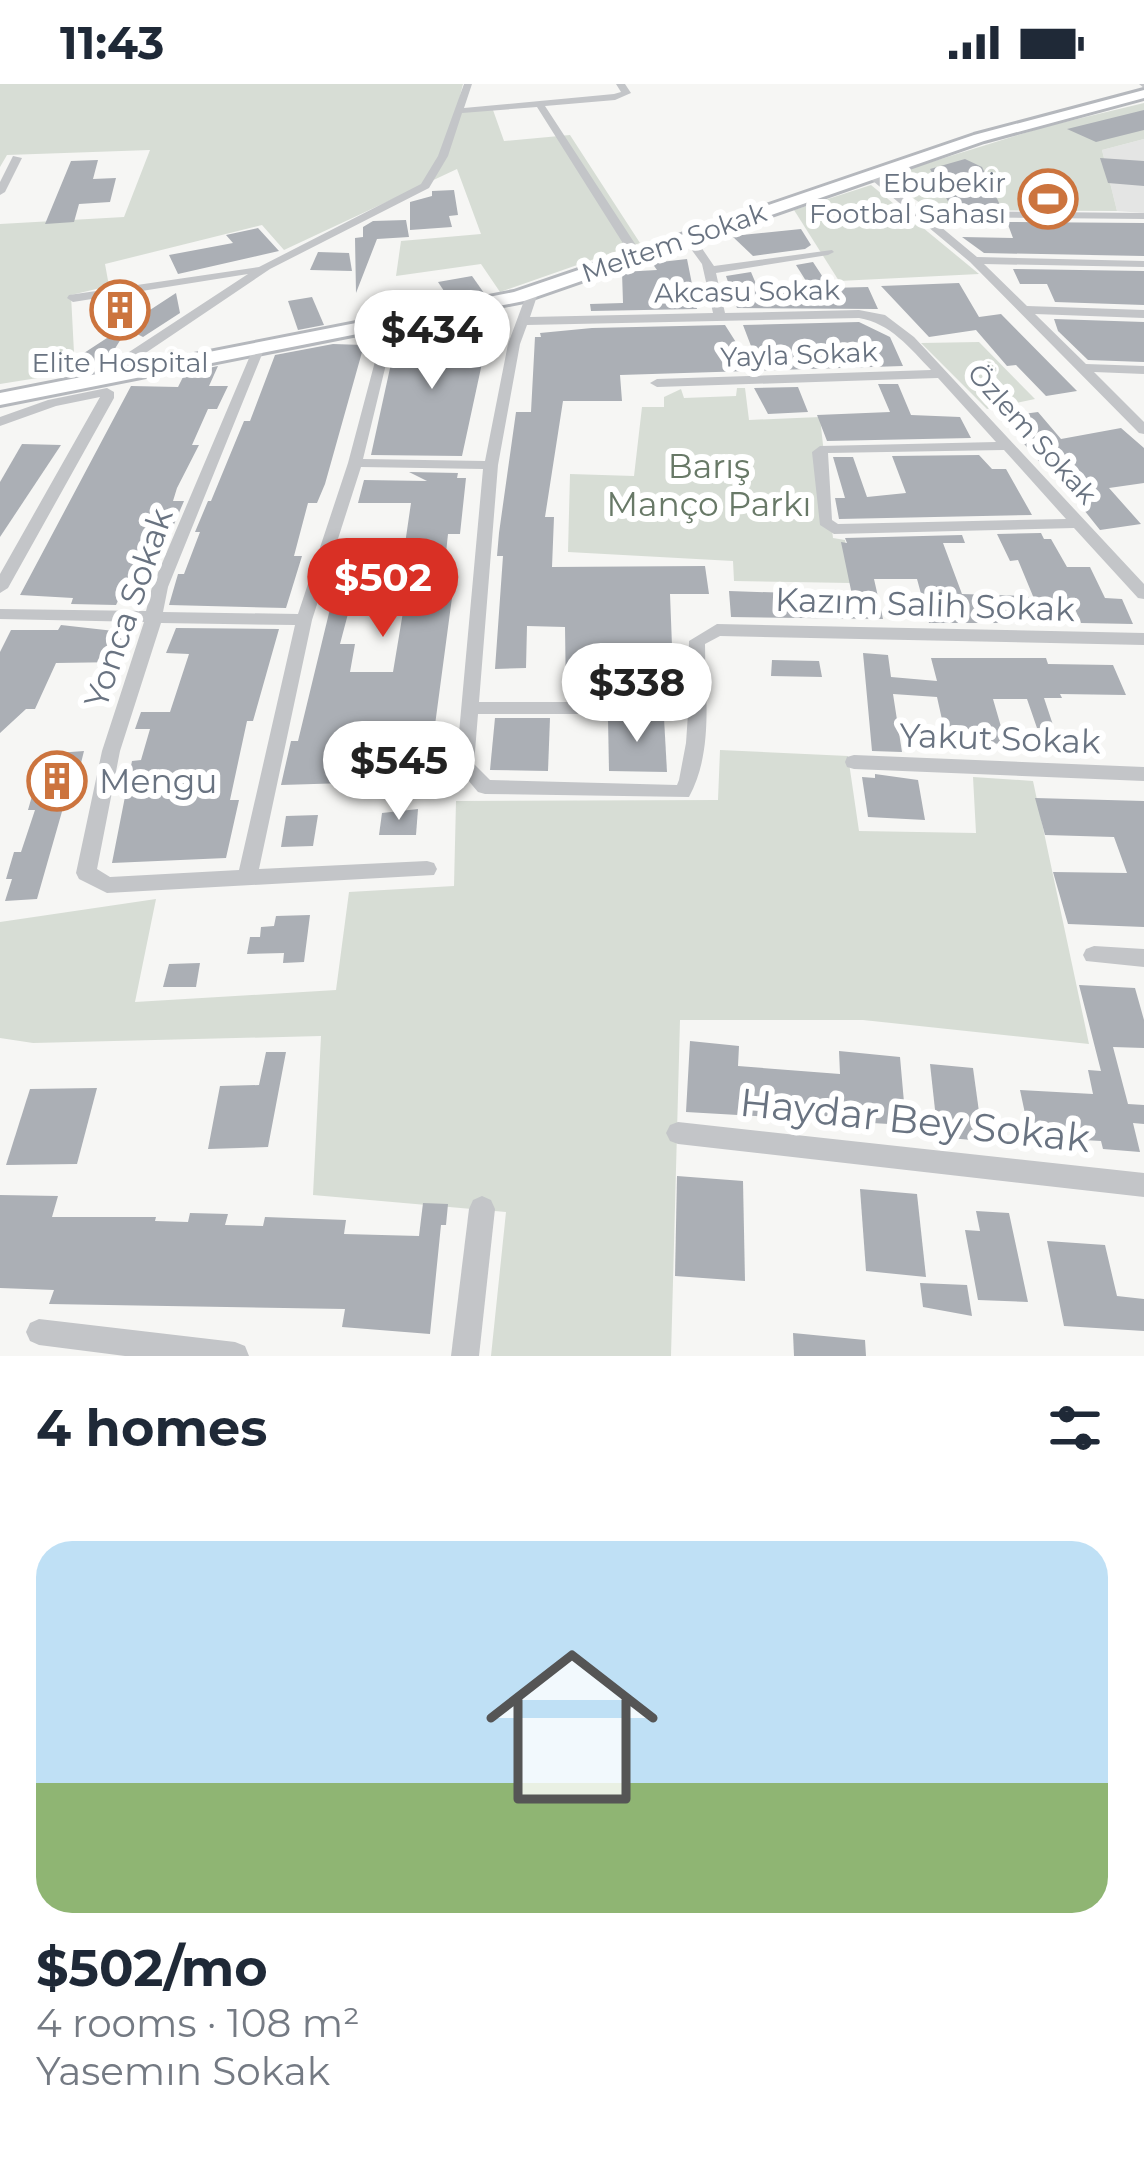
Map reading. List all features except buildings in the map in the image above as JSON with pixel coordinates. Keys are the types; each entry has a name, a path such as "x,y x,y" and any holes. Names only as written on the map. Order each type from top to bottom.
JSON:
{"main road":[{"name":"Meltem Sokak","path":"0,396 54,386 105,384 259,347 487,304 1045,117 1144,94"}],"street":[{"path":"0,422 105,384 266,267 425,186 443,156 468,84"},
{"path":"459,111 625,95 620,84"},
{"path":"540,105 637,256"},
{"path":"0,191 17,158"},
{"path":"872,174 974,260 1144,430"},
{"path":"923,214 1144,216"},
{"path":"698,249 710,270 720,316"},
{"path":"710,270 828,252"},
{"path":"974,260 1144,264"},
{"path":"73,298 266,267"},
{"path":"468,708 693,708 696,755 692,779 682,792 485,787 464,766 468,708 491,465 514,344 532,292"},
{"name":"Akcasu Sokak","path":"487,304 524,318 859,314 896,327"},
{"path":"1024,310 1144,314"},
{"path":"390,323 355,463 304,620 247,879 427,869"},
{"name":"Özlem Sokak","path":"896,327 1075,523 1136,575 1144,594"},
{"name":"Yonca Sokak","path":"247,879 107,885 86,873 124,705 148,641 151,616 259,347"},
{"path":"1079,368 1144,370"},
{"name":"Yayla Sokak","path":"658,383 942,374"},
{"path":"0,588 107,398 105,384"},
{"path":"1007,446 825,448 819,452 825,522 834,529 1075,523"},
{"path":"355,463 491,465"},
{"path":"0,614 304,620"},
{"name":"Kazım Salih Sokak","path":"693,708 697,641 706,632 1144,639"},
{"name":"Yakut Sokak","path":"854,762 1144,774"},
{"path":"1094,955 1144,958"},
{"name":"Haydar Bey Sokak","path":"678,1132 1144,1185"},
{"path":"465,1356 482,1209"},
{"path":"39,1332 236,1356"}],"shaded area":[{"path":"1144,139 1144,213 1117,211 1102,150"}],"green space":[{"path":"0,84 463,84 456,112 493,110 504,141 570,135 640,243 500,292 481,264 396,276 401,241 481,234 457,169 284,250 262,225 105,264 109,286 71,295 75,372 0,384 0,224 124,217 150,150 7,155 0,167"},
{"path":"1144,103 1144,139 1102,150 1117,211 930,210 883,177 1044,127"},
{"path":"871,185 979,274 839,281 794,210"},
{"path":"979,342 1035,399 987,409 921,343"},
{"name":"Barış Manço Parkı","path":"737,388 745,388 749,420 820,417 833,538 845,540 851,583 734,581 733,561 568,552 570,474 634,476 642,407 664,407 664,397 681,389 684,398 736,396"},
{"path":"720,750 848,756 859,831 976,833 973,777 1033,781 1089,1044 863,1020 680,1020 671,1356 491,1356 506,1212 313,1195 321,1036 33,1043 0,1038 0,922 156,899 135,1002 336,990 349,892 454,886 456,801 718,800"}],"place":[{"name":"Ebubekir Footbal Sahası","path":"1048,199"},
{"name":"Elite Hospital","path":"120,310"},
{"name":"Mengu","path":"57,781"}]}
